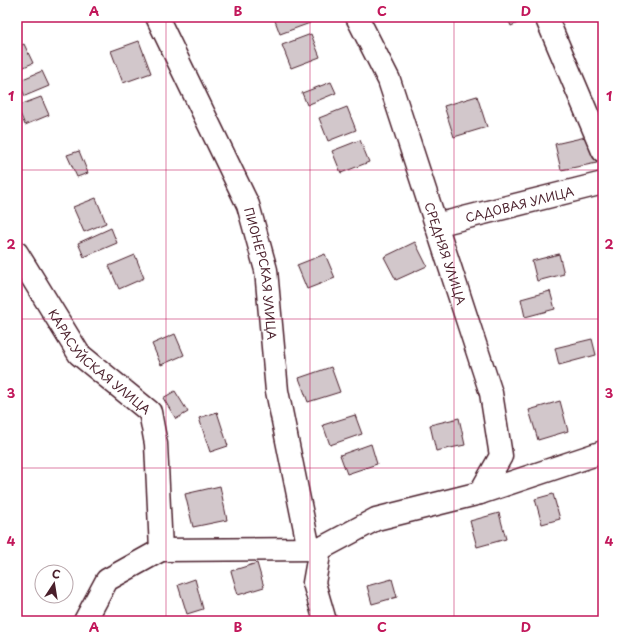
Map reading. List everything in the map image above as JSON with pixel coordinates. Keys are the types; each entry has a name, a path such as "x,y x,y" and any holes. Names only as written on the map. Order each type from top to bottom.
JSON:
{"street":[{"name":"ПИОНЕРСКАЯ УЛИЦА","path":"157,17 248,205 266,270 277,391 314,549"},
{"name":"СРЕДНЯЯ УЛИЦА","path":"357,17 389,80 491,393 501,456 480,493"},
{"path":"546,17 603,151"},
{"name":"САДОВАЯ УЛИЦА","path":"436,225 603,183"},
{"name":"КАРАСУЙСКАЯ УЛИЦА","path":"17,252 79,354 150,412 156,444 161,550"},
{"path":"85,621 107,580 161,550 314,549 376,519 480,493 603,452"},
{"path":"314,549 314,583 325,621"}],"building":[{"path":"307,17 310,23 280,34 274,18"},
{"path":"507,17 531,17 511,26"},
{"path":"311,34 320,57 291,68 282,45"},
{"path":"139,41 151,73 123,83 111,51"},
{"path":"24,44 33,63 17,70 17,47"},
{"path":"42,71 49,86 25,96 18,81"},
{"path":"331,82 336,93 307,105 302,93"},
{"path":"477,96 487,127 454,137 444,106"},
{"path":"41,97 49,115 25,125 17,106"},
{"path":"347,107 356,130 328,141 319,118"},
{"path":"590,136 597,163 561,170 555,144"},
{"path":"360,140 369,162 341,173 332,151"},
{"path":"79,151 88,173 77,177 67,155"},
{"path":"96,198 106,223 84,232 73,207"},
{"path":"111,228 117,243 84,257 78,243"},
{"path":"415,242 427,266 396,280 384,257"},
{"path":"325,254 335,278 307,289 297,265"},
{"path":"559,254 564,274 537,281 532,261"},
{"path":"135,255 144,278 119,289 109,266"},
{"path":"550,291 555,309 525,317 521,299"},
{"path":"175,334 184,355 161,365 152,344"},
{"path":"592,339 596,355 559,365 555,348"},
{"path":"331,367 340,392 308,402 299,378"},
{"path":"175,391 188,412 176,419 163,398"},
{"path":"560,401 568,431 538,440 529,410"},
{"path":"217,412 228,446 210,452 199,418"},
{"path":"355,415 362,434 330,445 323,425"},
{"path":"459,418 465,445 436,451 430,425"},
{"path":"371,444 377,464 347,474 340,455"},
{"path":"220,486 227,520 193,527 185,494"},
{"path":"553,494 560,519 542,524 535,499"},
{"path":"499,513 506,539 477,547 470,521"},
{"path":"257,563 264,587 238,595 231,571"},
{"path":"195,579 203,609 187,614 178,585"},
{"path":"392,579 397,597 372,604 367,586"}]}
